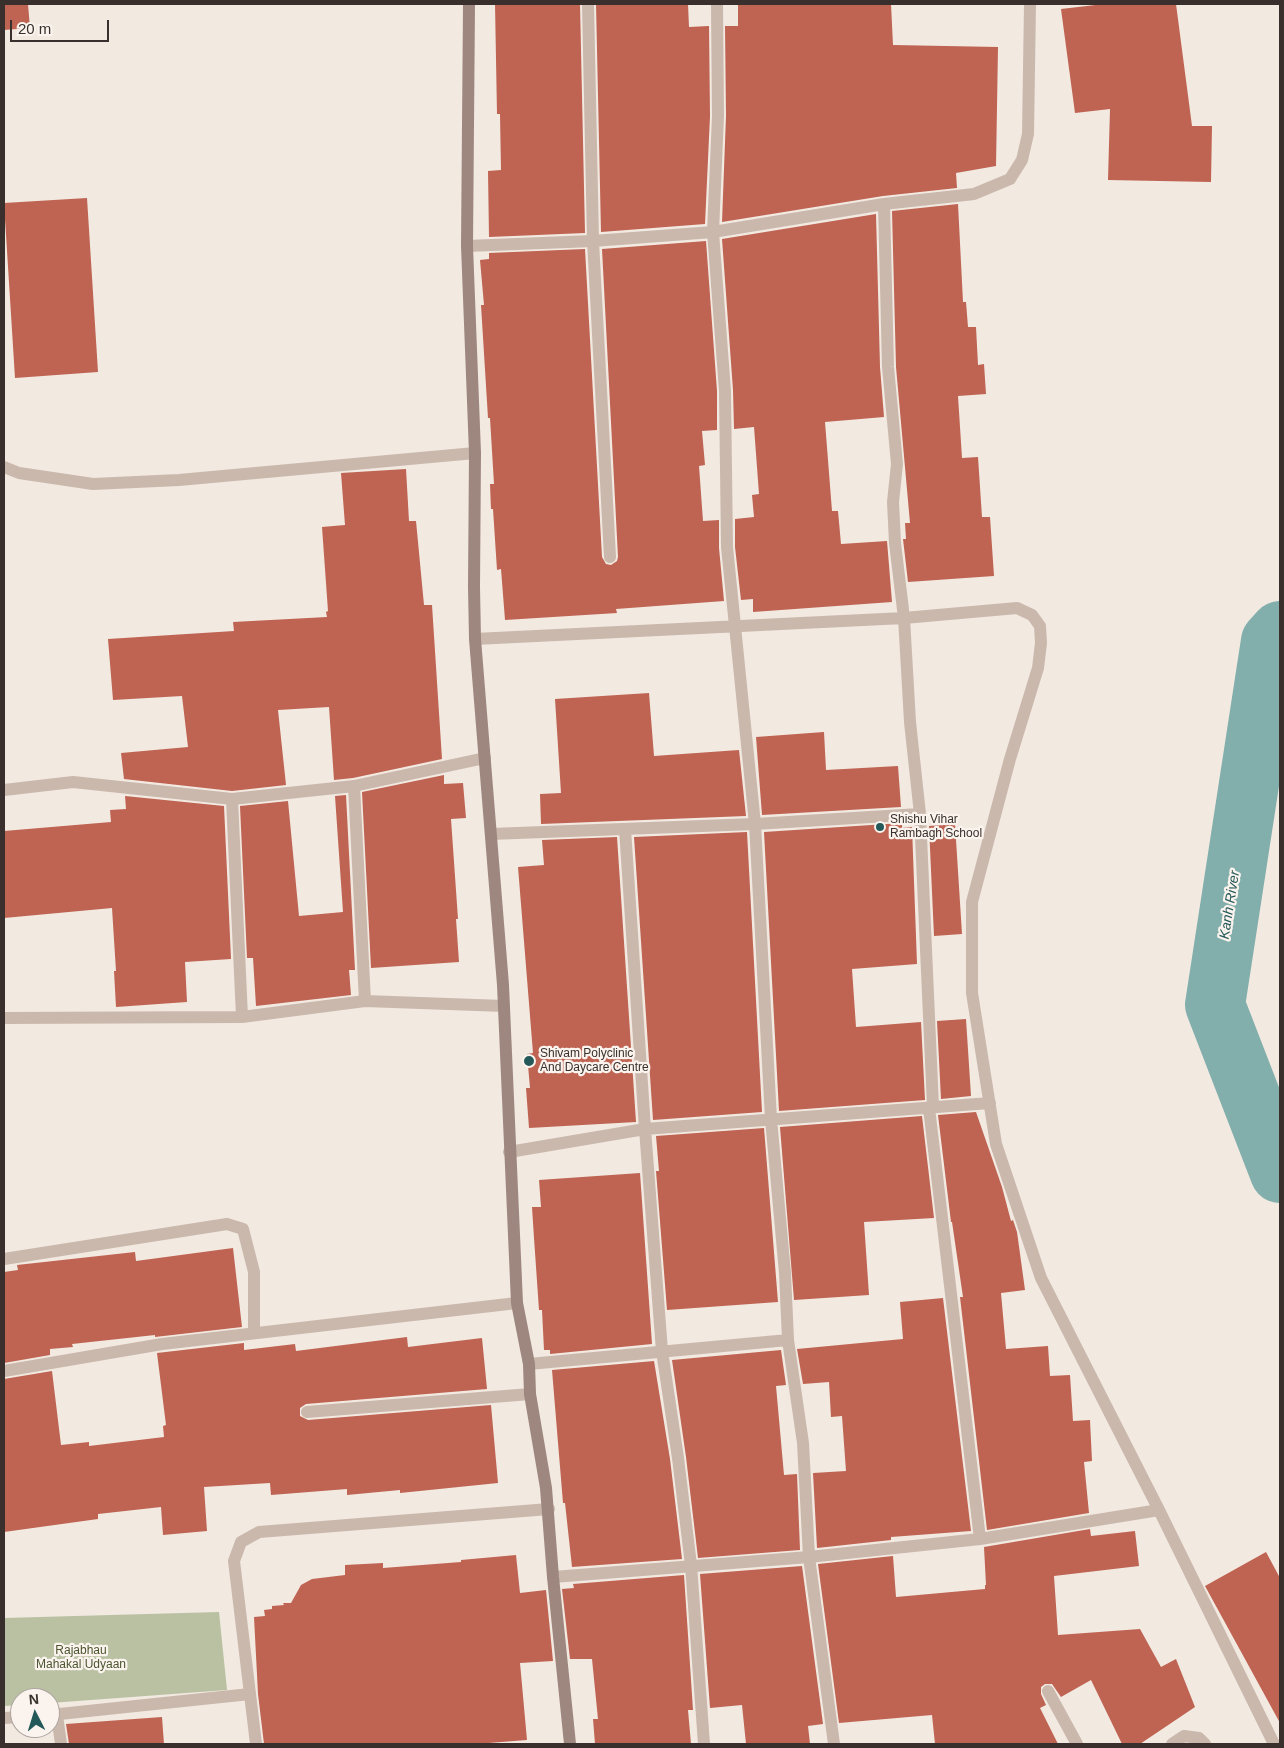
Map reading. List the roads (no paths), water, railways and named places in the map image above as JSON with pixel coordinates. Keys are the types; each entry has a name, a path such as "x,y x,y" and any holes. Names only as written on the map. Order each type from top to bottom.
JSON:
{"street":[{"path":"469,4 467,246 475,453 475,639 504,1006 517,1303 529,1364 530,1394 549,1508 553,1577 570,1744"},
{"path":"588,4 593,241 610,557"},
{"path":"717,4 718,116 714,232 725,391 727,547 755,824 771,1120 785,1273 788,1340 803,1443 809,1557 834,1744"},
{"path":"467,246 593,241 714,232 884,204 974,194 1010,179 1022,160 1028,134 1030,4"},
{"path":"884,204 888,367 896,464 893,502 895,543 904,618 910,722 920,814 931,1108 980,1540"},
{"path":"4,467 19,474 93,484 179,480 475,453"},
{"path":"475,639 904,618 1017,608 1032,615 1040,626 1041,643 1038,668 1010,759 972,902 972,993 996,1144 1041,1278 1159,1510 1274,1744"},
{"path":"4,790 73,782 232,799 354,786 485,758"},
{"path":"354,786 366,1002"},
{"path":"232,799 242,1017"},
{"path":"491,834 755,824 920,814"},
{"path":"625,829 662,1351 691,1565 704,1744"},
{"path":"4,1018 242,1017 366,1002 504,1006"},
{"path":"509,1152 645,1129 990,1102"},
{"path":"4,1259 227,1224 242,1230 254,1272 254,1333"},
{"path":"4,1371 162,1344 517,1303"},
{"path":"529,1364 788,1340"},
{"path":"307,1412 530,1394"},
{"path":"256,1744 234,1561 241,1542 259,1532 549,1508"},
{"path":"553,1577 809,1557 980,1540 1159,1510"},
{"path":"1048,1691 1077,1744"},
{"path":"60,1714 250,1694"},
{"path":"1172,1744 1184,1736 1199,1738 1205,1744"}],"waterway":[{"name":"Kanh River","path":"1280,631 1271,641 1215,1005 1280,1173"}],"place":[{"name":"Shishu Vihar Rambagh School","path":"880,827"},
{"name":"Shivam Polyclinic And Daycare Centre","path":"529,1061"}],"park label":[{"name":"Rajabhau Mahakal Udyaan","path":"81,1658"}]}
